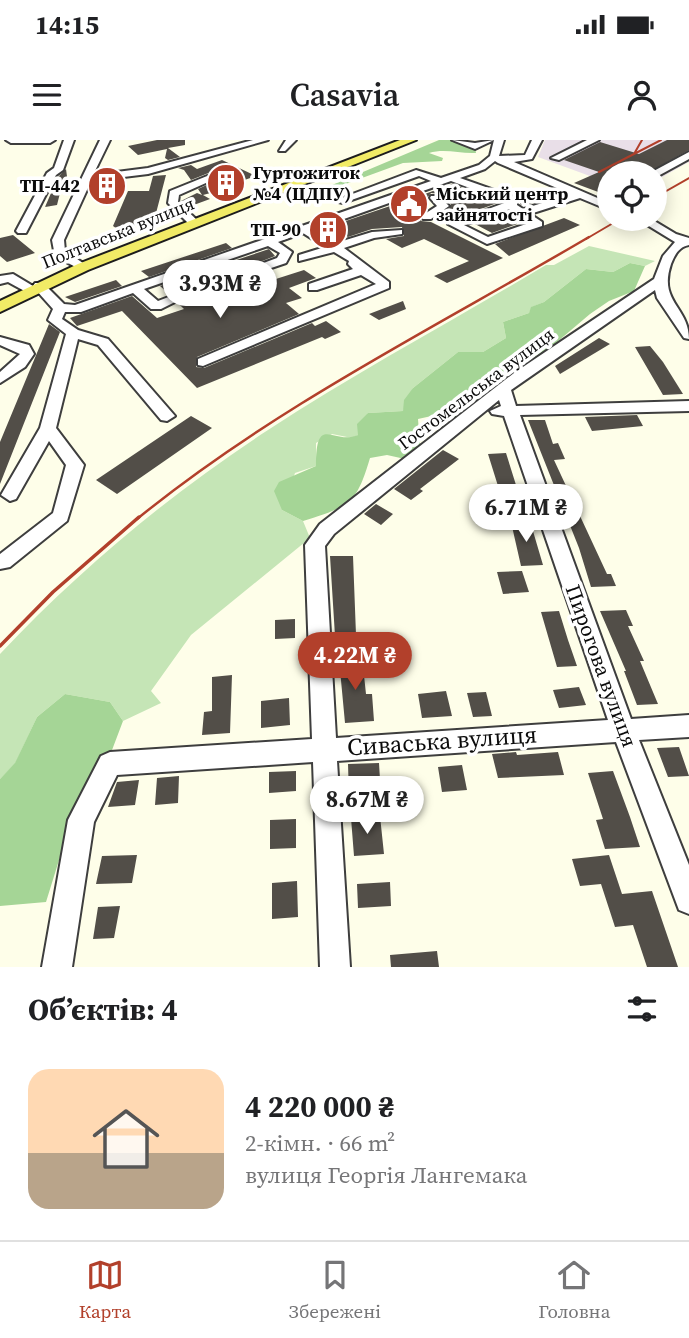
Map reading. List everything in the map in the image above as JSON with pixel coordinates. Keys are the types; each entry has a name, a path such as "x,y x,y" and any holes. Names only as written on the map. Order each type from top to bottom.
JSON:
{"main road":[{"name":"Полтавська вулиця","path":"0,307 83,267 410,140"}],"street":[{"path":"8,140 50,140"},
{"path":"69,140 76,172 58,240 59,253 83,267"},
{"path":"76,172 104,142 121,140"},
{"path":"194,223 173,203 180,176 263,140"},
{"path":"282,149 291,140"},
{"path":"457,140 475,146 489,140"},
{"path":"497,159 503,140"},
{"path":"0,280 9,277 35,288 60,309 76,309 305,230 426,194 446,180 497,159 529,157 537,140"},
{"path":"556,158 582,142 594,140"},
{"path":"667,167 689,155"},
{"path":"497,159 597,202"},
{"path":"22,231 52,173 180,176 230,170"},
{"path":"339,201 419,172 480,191"},
{"path":"467,195 480,191 496,191 513,199 522,213 538,224 487,241 454,224 513,199"},
{"path":"426,194 444,206 427,217"},
{"path":"522,213 579,195"},
{"path":"204,362 286,329 313,313 385,285 354,264 356,260 305,230"},
{"path":"667,231 686,242 667,257 660,281 663,298 689,335"},
{"path":"303,258 372,235 398,232"},
{"path":"223,289 215,283 258,274 282,260 286,252 270,242"},
{"path":"313,287 363,270"},
{"name":"Гостомельська вулиця","path":"323,748 314,545 327,529 519,376 660,281"},
{"path":"136,289 156,306 179,297"},
{"path":"60,309 55,320 73,333 103,342 167,416"},
{"path":"9,495 48,428 73,333"},
{"path":"0,341 24,348 27,354 20,365 0,379"},
{"name":"Пирогова вулиця","path":"503,390 623,730 689,900"},
{"path":"477,411 689,406"},
{"path":"3,562 61,516 75,465 48,428"},
{"name":"Сиваська вулиця","path":"57,967 81,820 110,764 689,726"},
{"path":"323,748 335,967"}],"shaded area":[{"path":"545,140 689,140 689,162 667,174 667,161 597,161 597,179 538,157"}],"green space":[{"path":"439,140 453,140 475,147 476,153 429,153 443,158 442,161 403,163 321,193 313,193"},
{"path":"589,246 655,261 645,266 630,263 613,272 586,269 544,302 532,307 529,313 503,322 506,338 483,352 458,352 413,388 403,411 368,413 358,435 352,438 332,434 316,443 316,466 295,473 282,510 303,521 310,538 191,635 151,691 161,703 123,721 110,702 65,694 37,717 15,764 0,779 0,654 94,563 161,506 232,454 302,408 546,265 554,265"},
{"path":"630,263 645,266 634,291 609,301 590,314 531,364 503,378 457,418 436,415 418,419 420,445 405,459 387,455 370,458 360,486 349,502 303,521 282,510 274,491 279,482 316,466 319,440 323,435 358,435 357,424 368,413 403,411 404,400 413,388 458,352 483,352 506,338 503,322 529,313 531,307 544,302 586,269 613,272"},
{"path":"65,694 110,702 123,721 109,758 69,828 46,902 0,906 0,779 15,763 37,717"}],"building":[{"path":"157,140 185,140 185,145 168,148 180,157 168,160 165,158 167,149 138,155 128,146"},
{"path":"667,140 689,140 689,150 667,162 597,161 597,171 564,160 600,142 639,154"},
{"path":"222,160 256,176 230,185 233,187 203,195 210,199 191,206 181,201 197,193 202,195 198,189 237,171 226,166 191,180 184,170 178,168 191,165 197,169"},
{"path":"66,169 68,184 62,185 57,205 45,207 58,177"},
{"path":"597,173 597,192 574,183"},
{"path":"166,175 155,217 120,231 113,226 128,191 149,191 153,176"},
{"path":"452,184 500,202 462,216 449,209 451,204 441,194 431,193 427,198 422,195"},
{"path":"538,190 553,197 523,206 520,204 519,196"},
{"path":"396,204 420,216 421,221 431,222 503,258 447,283 434,276 469,261 424,239 402,248 386,239 404,236 402,227 372,229 348,237 336,230 334,225"},
{"path":"510,212 523,222 492,233 475,224"},
{"path":"564,218 580,225 509,256 495,244"},
{"path":"13,235 35,253 7,262 0,256 0,238"},
{"path":"226,243 232,248 149,277 141,271"},
{"path":"269,249 275,256 206,283 219,297 304,270 316,278 289,288 302,298 286,303 299,314 197,357 196,367 204,368 312,323 315,326 326,321 341,332 325,339 322,337 197,388 122,311 77,326 70,318 132,296 157,318 184,309 178,303 186,299 186,295 178,291 169,294 160,286"},
{"path":"116,280 122,286 75,302 65,297"},
{"path":"403,301 406,309 379,320 369,314"},
{"path":"49,324 60,332 0,484 0,442"},
{"path":"599,338 610,344 560,374 555,366"},
{"path":"650,346 683,394 663,395 635,347"},
{"path":"637,415 643,426 592,431 585,417"},
{"path":"191,416 212,428 117,494 96,480"},
{"path":"528,420 545,420 553,444 558,443 565,459 554,460 607,574 611,574 616,586 591,587 579,548"},
{"path":"443,450 459,459 420,489 423,491 411,500 394,489"},
{"path":"506,453 516,485 498,486 488,454"},
{"path":"376,504 393,514 381,525 364,514"},
{"path":"530,521 543,565 521,566 511,522"},
{"path":"330,556 353,556 356,635 335,636"},
{"path":"522,571 529,592 503,594 497,572"},
{"path":"626,610 633,626 628,626 644,661 640,661 658,704 637,705 626,671 600,611"},
{"path":"559,611 577,666 557,667 541,612"},
{"path":"295,619 295,638 275,639 275,620"},
{"path":"362,657 366,694 372,694 374,721 345,723 339,659"},
{"path":"232,675 230,733 202,735 204,712 212,711 212,677"},
{"path":"579,687 586,705 559,708 553,690"},
{"path":"446,691 452,716 422,718 418,694"},
{"path":"486,692 492,716 473,717 467,693"},
{"path":"289,698 290,725 261,728 261,701"},
{"path":"679,747 689,776 668,777 657,748"},
{"path":"516,752 517,755 558,752 564,775 498,778 492,754"},
{"path":"379,763 381,796 349,797 348,764"},
{"path":"462,765 467,790 442,792 438,767"},
{"path":"296,771 296,791 269,793 269,772"},
{"path":"613,771 640,847 605,849 596,820 603,819 588,773"},
{"path":"179,776 178,803 155,805 157,778"},
{"path":"139,780 135,805 108,807 117,782"},
{"path":"380,816 384,854 354,856 351,818"},
{"path":"296,819 296,848 270,849 270,820"},
{"path":"137,855 132,883 96,884 102,856"},
{"path":"609,855 622,894 652,891 678,967 647,967 633,925 615,927 601,884 580,886 572,859"},
{"path":"297,881 298,917 272,919 272,883"},
{"path":"390,882 391,906 358,908 357,884"},
{"path":"120,906 114,938 93,939 98,907"},
{"path":"437,951 439,967 391,967 390,955"}],"railway":[{"path":"634,154 642,140"},
{"path":"634,154 661,140"},
{"path":"620,161 634,154"},
{"path":"667,191 689,178"},
{"path":"586,239 600,231"},
{"path":"137,519 190,478 301,404 589,237"},
{"path":"0,646 53,592 139,517"}],"place":[{"name":"Гуртожиток №4 (ЦДПУ)","path":"226,183"},
{"name":"ТП-442","path":"107,186"},
{"name":"Міський центр зайнятості","path":"409,204"},
{"name":"ТП-90","path":"328,230"}]}
